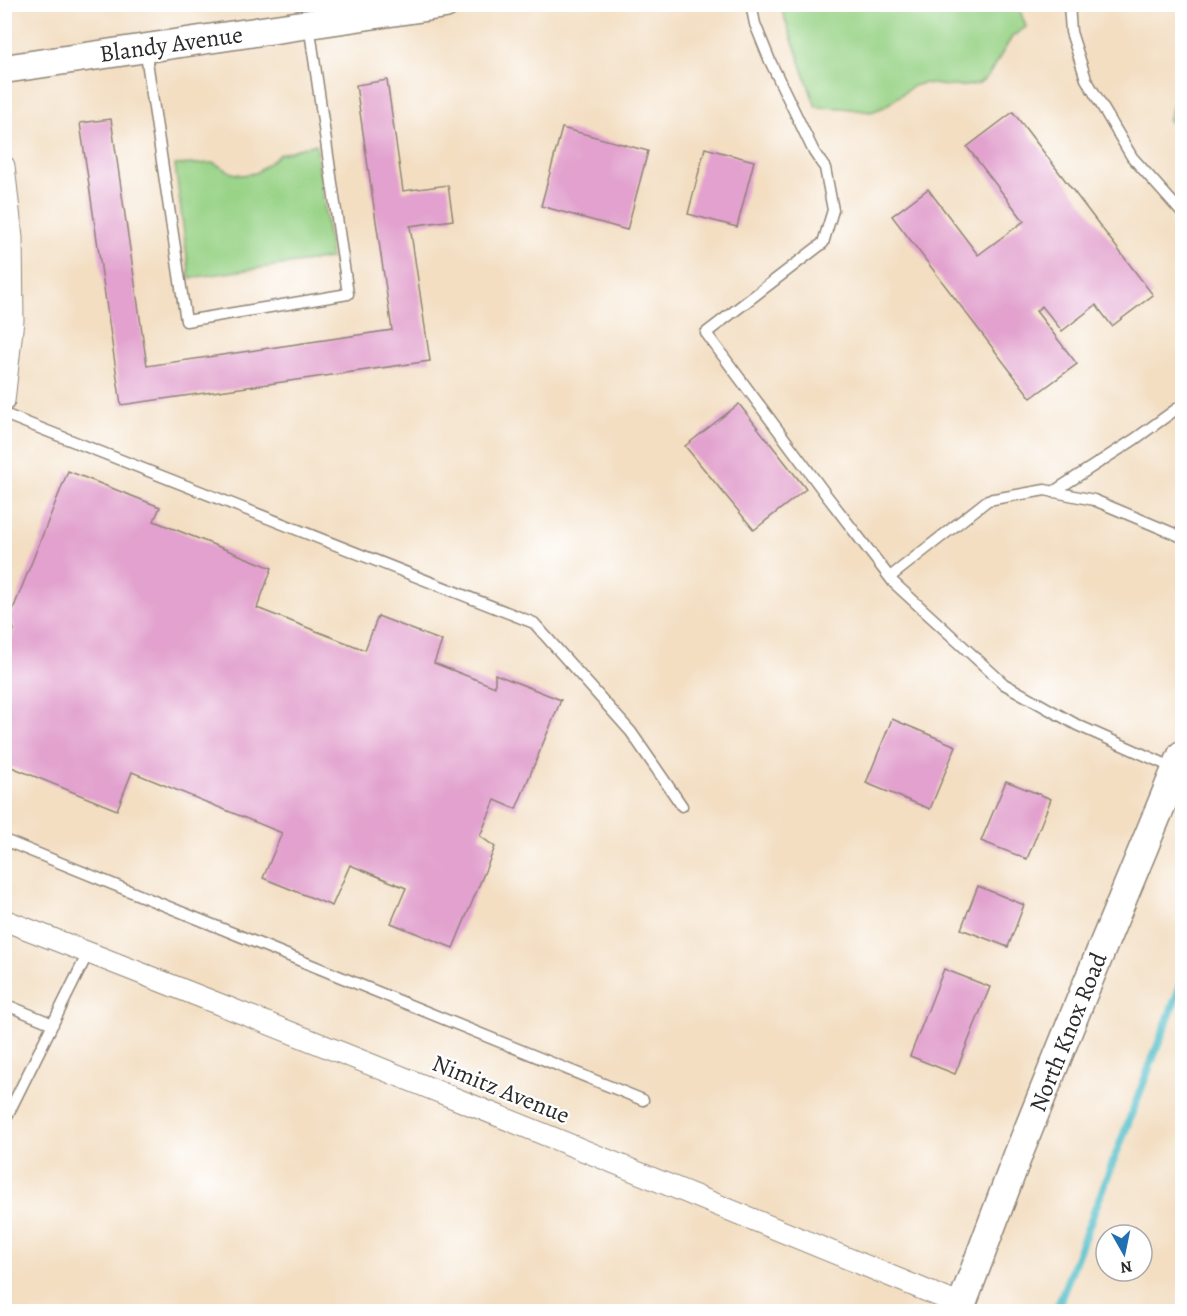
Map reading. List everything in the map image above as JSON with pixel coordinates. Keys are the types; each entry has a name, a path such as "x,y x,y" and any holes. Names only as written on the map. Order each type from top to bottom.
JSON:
{"street":[{"name":"Blandy Avenue","path":"4,69 309,24 374,9 445,4"},
{"path":"4,165 12,238 13,320 4,401"},
{"name":"North Knox Road","path":"963,1308 1022,1144 1078,1005 1181,765"},
{"name":"Nimitz Avenue","path":"4,920 470,1104 963,1308"}],"lane":[{"path":"751,4 755,24 770,61 814,153 825,168 833,210 823,243 706,333 894,583 1004,684 1077,725 1181,765"},
{"path":"1069,4 1071,32 1086,79 1132,157 1182,213"},
{"path":"145,48 186,321 348,294 309,24"},
{"path":"1053,492 1135,439 1182,405"},
{"path":"4,414 534,623 631,732 682,806"},
{"path":"890,577 988,500 1045,490 1094,500 1182,537"},
{"path":"4,840 644,1100"},
{"path":"4,1122 88,952"},
{"path":"4,1004 52,1024"}],"green space":[{"path":"780,5 1018,5 1026,27 1012,37 988,76 978,84 947,86 924,83 913,86 884,107 871,112 816,107"},
{"path":"1182,82 1182,137 1168,120"},
{"path":"316,144 331,258 190,278 175,165 214,163 232,173 242,175 256,173 280,154"}],"building":[{"path":"387,80 403,191 448,185 453,220 410,226 430,361 121,405 80,123 111,119 147,366 392,330 356,85"},
{"path":"1013,112 1153,295 1112,326 1096,305 1062,331 1042,306 1036,311 1077,364 1031,398 892,216 928,189 978,255 1024,221 967,147"},
{"path":"562,128 648,151 627,230 541,206"},
{"path":"705,148 754,161 737,227 688,214"},
{"path":"739,404 806,489 754,530 685,446"},
{"path":"68,471 160,507 154,521 272,568 257,608 365,650 378,616 442,641 434,663 495,687 495,674 561,700 516,809 495,800 480,836 495,847 453,948 391,923 406,888 350,865 332,906 263,878 282,833 132,772 117,810 4,764 4,653 14,630 10,617"},
{"path":"892,719 956,746 930,809 866,783"},
{"path":"1006,781 1051,799 1027,859 981,841"},
{"path":"978,886 1024,905 1008,947 961,929"},
{"path":"944,969 990,987 955,1074 910,1056"}],"waterway":[{"path":"1056,1311 1182,982"}]}
